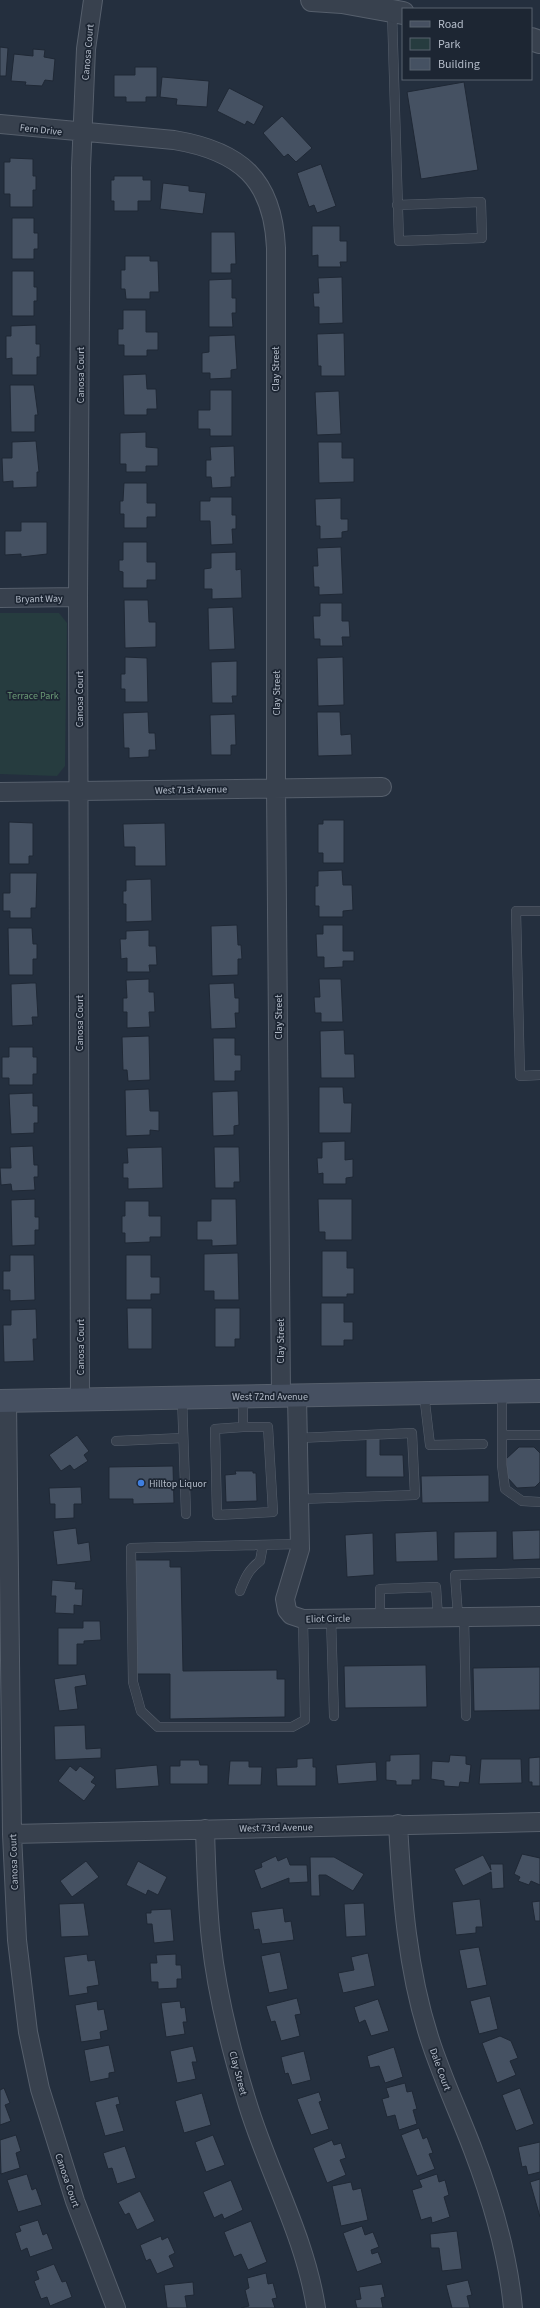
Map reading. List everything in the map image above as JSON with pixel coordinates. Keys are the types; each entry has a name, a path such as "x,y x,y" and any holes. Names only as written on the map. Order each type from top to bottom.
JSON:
{"main road":[{"name":"West 72nd Avenue","path":"3,1401 540,1391"}],"street":[{"name":"Canosa Court","path":"80,1399 78,597 82,133 86,49 93,0"},
{"path":"312,0 342,1 398,12"},
{"name":"Fern Drive","path":"0,124 82,133"},
{"name":"Clay Street","path":"82,133 174,140 202,145 222,152 240,164 255,178 266,196 273,216 276,248 276,788 289,1396"},
{"name":"Bryant Way","path":"0,598 78,597"},
{"name":"West 71st Avenue","path":"0,792 382,787"},
{"name":"Eliot Circle","path":"289,1396 298,1438 300,1499 300,1544 296,1566 285,1599 290,1615 303,1619 540,1616"},
{"name":"Canosa Court","path":"3,1401 12,1834 17,1940 28,2032 40,2089 75,2201 116,2308"},
{"name":"West 73rd Avenue","path":"12,1834 398,1824 540,1822"},
{"name":"Dale Court","path":"398,1824 405,1924 417,1994 430,2039 486,2188 506,2266 512,2308"},
{"name":"Clay Street","path":"205,1829 211,1941 227,2029 250,2110 266,2158 300,2239 316,2308"}],"lane":[{"path":"398,12 398,205 399,241 482,238 481,202 398,205"},
{"path":"540,911 516,911 520,1076 540,1075"},
{"path":"502,1392 504,1435 502,1465 505,1490 522,1501 540,1502"},
{"path":"424,1394 430,1445 484,1444"},
{"path":"243,1396 243,1427"},
{"path":"182,1397 186,1514"},
{"path":"268,1426 273,1512 217,1515 215,1429 243,1427 268,1426"},
{"path":"298,1438 412,1433 414,1495 300,1499"},
{"path":"504,1435 540,1435"},
{"path":"116,1441 183,1438"},
{"path":"300,1544 131,1548 133,1682 141,1711 158,1727 292,1727 305,1720 303,1619"},
{"path":"240,1591 245,1577 252,1567 260,1560 263,1545"},
{"path":"466,1716 461,1616 454,1575 540,1573"},
{"path":"380,1618 380,1589 436,1587 438,1617"},
{"path":"331,1618 334,1716"}],"green space":[{"name":"Terrace Park","path":"0,613 59,613 67,623 65,766 57,776 0,774"}],"building":[{"path":"0,47 8,48 6,76 0,76"},
{"path":"33,49 45,50 44,57 55,59 53,81 45,80 42,86 25,85 26,82 11,81 14,54 33,56"},
{"path":"135,67 157,67 157,97 146,97 146,102 126,102 126,97 114,97 114,75 135,75"},
{"path":"162,77 209,81 207,107 176,105 177,99 160,97"},
{"path":"464,82 478,170 421,179 407,92"},
{"path":"229,88 264,106 254,125 247,121 245,125 217,111"},
{"path":"282,116 312,148 296,162 288,154 284,157 263,133"},
{"path":"10,158 33,159 33,176 36,176 36,190 33,190 33,207 10,207 10,194 4,194 4,162 10,162"},
{"path":"321,164 336,206 317,213 314,205 309,207 297,173"},
{"path":"114,176 143,176 143,180 151,180 151,201 138,201 138,211 114,211 114,201 111,201 111,180 114,180"},
{"path":"163,183 189,186 189,191 206,193 203,214 160,209"},
{"path":"12,218 34,218 34,233 38,233 38,249 34,249 34,259 12,259"},
{"path":"312,226 340,226 340,241 347,241 347,262 340,262 341,267 318,267 318,255 312,256"},
{"path":"211,232 235,232 236,264 231,264 231,273 211,273"},
{"path":"125,256 150,256 150,261 158,261 159,292 150,292 150,299 126,299 125,289 121,289 121,270 125,270"},
{"path":"12,271 34,271 34,287 37,287 37,301 34,301 34,316 12,316"},
{"path":"342,277 343,323 319,324 319,307 314,307 313,293 319,293 318,278"},
{"path":"232,279 232,298 236,298 236,313 232,313 233,327 209,327 209,280"},
{"path":"123,310 146,310 146,332 158,332 158,350 147,350 147,356 124,356 124,345 118,345 118,329 123,329"},
{"path":"36,325 36,344 40,344 40,357 37,357 37,375 12,375 12,358 6,359 6,336 11,336 11,326"},
{"path":"344,333 345,376 321,376 321,366 318,366 317,334"},
{"path":"235,335 237,369 231,370 231,378 210,379 210,373 202,373 202,353 209,352 209,336"},
{"path":"146,374 147,389 156,389 157,409 147,409 147,415 124,415 123,375"},
{"path":"10,385 34,385 38,415 35,415 35,432 11,432"},
{"path":"210,390 232,390 232,436 210,436 210,429 198,429 198,410 210,410"},
{"path":"339,391 341,434 317,435 315,392"},
{"path":"146,432 146,447 158,448 158,466 146,466 146,472 126,472 126,464 120,464 120,433"},
{"path":"36,441 39,472 37,472 37,487 13,488 13,481 3,482 2,458 12,458 12,442"},
{"path":"318,442 342,442 342,458 354,458 354,482 319,483"},
{"path":"234,446 235,477 231,477 231,487 212,488 211,477 206,477 206,460 211,460 210,447"},
{"path":"124,483 147,483 147,503 156,503 156,517 147,517 147,528 124,528 124,514 120,514 120,501 123,501"},
{"path":"210,497 232,497 232,515 236,515 236,529 232,529 233,544 211,545 210,521 200,521 200,501 210,501"},
{"path":"341,498 341,519 348,519 348,531 342,532 342,538 320,539 320,526 316,526 315,499"},
{"path":"21,522 47,522 47,554 21,557 21,554 5,555 5,531 21,531"},
{"path":"123,542 147,542 147,562 156,562 156,580 147,580 147,588 123,588 123,572 119,571 119,560 123,560"},
{"path":"341,547 343,594 319,595 319,587 314,587 313,566 318,566 317,548"},
{"path":"236,552 236,570 241,569 242,598 212,599 212,589 204,589 204,569 211,568 211,553"},
{"path":"124,600 148,600 149,622 156,622 156,647 125,648"},
{"path":"320,603 342,603 342,621 349,621 350,637 342,637 343,646 320,646 320,639 314,639 313,616 320,616"},
{"path":"233,607 235,649 209,650 208,608"},
{"path":"125,657 147,658 148,702 125,702 125,689 121,689 121,674 125,674"},
{"path":"343,657 344,705 318,706 317,658"},
{"path":"237,661 237,696 232,696 233,703 212,703 211,662"},
{"path":"148,712 149,733 155,733 156,750 149,750 149,757 129,758 129,748 124,748 123,713"},
{"path":"317,712 340,712 341,735 351,734 352,755 318,756"},
{"path":"235,714 236,745 231,745 231,755 211,755 210,715"},
{"path":"323,820 344,820 344,863 323,863 323,853 318,853 318,824 323,824"},
{"path":"9,822 33,823 33,856 29,856 29,864 9,864"},
{"path":"165,823 166,866 135,866 135,847 124,847 123,824"},
{"path":"342,870 343,885 352,885 353,910 343,911 343,917 319,917 319,906 315,906 315,886 318,886 318,871"},
{"path":"10,873 37,873 36,908 31,908 31,918 10,918 10,911 3,911 3,893 10,893"},
{"path":"151,879 152,921 126,922 126,904 123,904 123,891 126,891 126,880"},
{"path":"237,925 238,945 241,945 242,959 238,959 238,975 212,976 211,926"},
{"path":"323,925 343,925 343,951 354,951 354,961 343,961 343,967 324,968 324,957 317,957 316,934 323,934"},
{"path":"8,928 32,928 33,944 37,944 37,959 33,959 33,975 9,975"},
{"path":"149,930 149,946 156,946 157,965 149,965 150,972 127,972 127,958 121,959 120,939 126,939 126,931"},
{"path":"149,979 149,992 154,992 155,1012 149,1012 150,1027 127,1028 127,1012 123,1012 123,998 127,998 126,980"},
{"path":"319,979 341,979 343,1022 321,1022 321,1013 315,1013 314,997 320,997"},
{"path":"36,983 38,1017 32,1017 33,1025 12,1026 11,984"},
{"path":"234,983 235,998 239,998 239,1013 235,1013 236,1028 211,1029 209,984"},
{"path":"344,1030 345,1054 354,1054 355,1078 321,1078 320,1031"},
{"path":"149,1036 150,1080 128,1081 127,1070 123,1070 122,1037"},
{"path":"213,1038 235,1038 235,1055 241,1055 241,1071 235,1071 235,1081 214,1081"},
{"path":"9,1047 33,1047 33,1057 37,1057 37,1074 33,1074 33,1085 9,1085 9,1078 2,1078 2,1057 9,1057"},
{"path":"319,1087 343,1087 344,1103 352,1103 351,1133 319,1133"},
{"path":"149,1089 150,1111 159,1111 159,1131 150,1130 150,1135 126,1136 125,1090"},
{"path":"238,1091 239,1125 234,1126 234,1135 213,1136 212,1092"},
{"path":"33,1093 33,1106 38,1106 38,1123 34,1123 34,1133 11,1134 9,1094"},
{"path":"345,1141 345,1160 353,1159 353,1177 346,1178 346,1184 323,1184 323,1173 318,1174 317,1158 322,1158 322,1142"},
{"path":"33,1146 34,1165 38,1165 38,1177 34,1177 35,1190 12,1191 11,1184 1,1185 0,1168 11,1168 10,1147"},
{"path":"162,1147 163,1188 128,1189 128,1178 123,1178 123,1163 128,1163 127,1148"},
{"path":"214,1147 239,1147 240,1182 234,1182 234,1188 215,1188"},
{"path":"35,1199 35,1217 39,1217 39,1230 35,1230 35,1245 12,1246 11,1200"},
{"path":"211,1199 236,1199 237,1245 212,1246 212,1240 197,1240 197,1221 211,1221"},
{"path":"318,1199 352,1199 352,1240 325,1240 325,1232 319,1232"},
{"path":"125,1201 149,1201 149,1216 161,1216 161,1237 150,1237 150,1242 125,1243 125,1233 122,1233 122,1216 125,1216"},
{"path":"322,1251 347,1251 347,1268 354,1268 354,1294 347,1294 347,1297 322,1297"},
{"path":"238,1253 239,1300 214,1300 214,1291 204,1291 204,1254"},
{"path":"10,1255 34,1255 35,1300 10,1301 10,1290 3,1290 3,1271 10,1271"},
{"path":"126,1255 151,1255 151,1277 160,1277 160,1294 151,1294 151,1300 126,1300"},
{"path":"321,1303 344,1303 344,1322 353,1322 353,1340 344,1340 344,1346 321,1346"},
{"path":"127,1308 152,1308 152,1349 128,1349"},
{"path":"215,1308 240,1308 240,1339 235,1339 235,1347 215,1347"},
{"path":"36,1309 37,1339 33,1339 34,1361 4,1362 3,1325 11,1325 11,1310"},
{"path":"77,1435 89,1451 84,1455 88,1461 74,1470 70,1465 61,1471 49,1455"},
{"path":"366,1436 380,1436 380,1455 403,1455 404,1477 366,1477"},
{"path":"519,1447 534,1447 540,1453 540,1482 535,1487 517,1488 507,1477 506,1459"},
{"name":"Hilltop Liquor","path":"173,1466 174,1503 133,1504 133,1499 109,1499 109,1467"},
{"path":"235,1471 253,1471 253,1473 256,1473 257,1501 226,1502 225,1475 236,1474"},
{"path":"489,1475 489,1502 422,1503 421,1476"},
{"path":"81,1487 82,1504 74,1504 74,1518 55,1519 55,1504 50,1504 49,1488"},
{"path":"76,1528 78,1544 89,1542 91,1561 57,1565 53,1531"},
{"path":"540,1530 540,1559 513,1560 512,1531"},
{"path":"437,1531 438,1561 396,1562 395,1533"},
{"path":"497,1531 497,1558 454,1559 454,1532"},
{"path":"373,1533 374,1575 347,1577 345,1535"},
{"path":"134,1560 170,1560 170,1567 181,1567 183,1671 277,1670 277,1679 285,1679 285,1717 170,1719 170,1674 136,1674"},
{"path":"52,1580 76,1582 75,1589 83,1589 82,1606 74,1605 74,1614 55,1613 56,1596 51,1596"},
{"path":"83,1621 100,1621 101,1640 84,1641 84,1644 77,1644 77,1665 58,1665 58,1628 83,1628"},
{"path":"426,1665 427,1707 345,1708 344,1666"},
{"path":"540,1667 540,1710 474,1711 473,1668"},
{"path":"85,1674 87,1685 75,1687 78,1709 59,1711 54,1679"},
{"path":"85,1725 86,1749 101,1748 101,1758 55,1760 54,1726"},
{"path":"420,1754 420,1780 412,1780 412,1785 396,1785 396,1781 386,1780 386,1761 390,1761 390,1755"},
{"path":"450,1755 466,1756 466,1764 471,1765 469,1783 460,1782 459,1787 444,1786 444,1781 431,1779 432,1761 449,1762"},
{"path":"540,1757 540,1786 532,1786 532,1782 529,1782 529,1758"},
{"path":"313,1758 313,1767 316,1767 316,1786 277,1786 276,1768 297,1767 297,1759"},
{"path":"481,1759 521,1759 522,1783 479,1784"},
{"path":"180,1760 199,1760 200,1765 208,1765 208,1784 170,1784 170,1766 180,1766"},
{"path":"230,1761 249,1761 249,1767 262,1767 261,1785 228,1785"},
{"path":"376,1762 377,1781 338,1784 336,1765"},
{"path":"157,1765 159,1786 116,1789 115,1769"},
{"path":"70,1766 76,1771 80,1766 95,1777 91,1782 96,1785 84,1801 58,1781"},
{"path":"522,1854 540,1858 540,1885 531,1881 529,1885 518,1881 520,1877 514,1874"},
{"path":"483,1855 491,1870 490,1864 503,1864 504,1888 492,1889 491,1872 463,1886 454,1869"},
{"path":"276,1856 278,1861 287,1857 290,1865 307,1865 308,1882 289,1883 289,1878 261,1889 254,1870 262,1867 261,1863"},
{"path":"310,1857 334,1857 364,1874 353,1891 326,1875 319,1875 320,1896 311,1896"},
{"path":"86,1861 99,1877 72,1897 60,1881"},
{"path":"138,1861 167,1877 158,1895 148,1890 146,1895 126,1885"},
{"path":"480,1899 483,1927 476,1927 476,1933 456,1935 452,1902"},
{"path":"540,1901 540,1921 535,1921 532,1902"},
{"path":"84,1903 89,1936 61,1937 59,1904"},
{"path":"364,1903 366,1936 346,1937 344,1904"},
{"path":"283,1908 285,1922 291,1921 294,1940 262,1944 259,1929 254,1930 251,1912"},
{"path":"171,1909 174,1941 154,1943 152,1924 147,1924 146,1913 151,1913 151,1910"},
{"path":"479,1947 487,1985 467,1989 459,1950"},
{"path":"280,1952 288,1989 269,1993 261,1956"},
{"path":"368,1953 375,1986 343,1993 338,1973 354,1970 351,1957"},
{"path":"87,1954 88,1961 95,1960 99,1985 87,1987 88,1993 69,1996 64,1957"},
{"path":"176,1954 176,1965 181,1965 182,1979 177,1979 177,1988 158,1989 158,1982 151,1982 150,1963 157,1963 156,1955"},
{"path":"490,1996 498,2029 479,2034 470,2001"},
{"path":"297,1998 301,2014 295,2015 300,2036 281,2041 275,2021 271,2022 266,2006"},
{"path":"378,1999 389,2031 371,2036 365,2020 359,2023 354,2007"},
{"path":"97,2001 98,2010 104,2009 108,2030 100,2032 101,2039 81,2042 75,2005"},
{"path":"180,2001 181,2008 185,2007 187,2022 183,2022 185,2034 166,2037 161,2003"},
{"path":"500,2036 511,2041 518,2058 510,2061 516,2075 497,2083 482,2043"},
{"path":"109,2045 115,2072 109,2073 109,2078 90,2082 84,2050"},
{"path":"193,2046 197,2062 192,2062 196,2079 177,2083 170,2051"},
{"path":"394,2047 403,2077 385,2083 379,2066 370,2068 367,2056"},
{"path":"304,2051 311,2080 292,2085 288,2073 285,2074 281,2057"},
{"path":"405,2083 407,2092 412,2091 417,2109 413,2110 417,2124 399,2130 395,2115 387,2117 382,2099 389,2097 386,2088"},
{"path":"4,2088 10,2103 5,2105 11,2121 0,2125 0,2090"},
{"path":"520,2088 534,2124 516,2131 502,2095"},
{"path":"319,2092 322,2101 319,2102 329,2129 311,2135 297,2099"},
{"path":"202,2093 211,2125 184,2133 175,2101"},
{"path":"118,2096 120,2104 116,2105 124,2131 105,2136 95,2102"},
{"path":"419,2128 423,2139 427,2137 433,2153 429,2154 435,2169 417,2176 401,2135"},
{"path":"16,2135 21,2151 16,2153 20,2168 1,2174 0,2140"},
{"path":"213,2135 225,2165 206,2172 195,2142"},
{"path":"332,2140 334,2145 341,2143 346,2158 340,2160 346,2175 327,2183 313,2148"},
{"path":"540,2142 540,2172 528,2175 526,2166 522,2167 518,2147"},
{"path":"125,2146 136,2178 117,2184 112,2168 108,2169 103,2153"},
{"path":"27,2174 32,2190 36,2188 42,2205 18,2212 7,2180"},
{"path":"437,2174 439,2182 445,2180 449,2195 444,2197 450,2217 432,2223 431,2217 421,2220 412,2190 422,2187 419,2180"},
{"path":"540,2179 540,2217 530,2182"},
{"path":"231,2180 243,2210 224,2219 222,2214 214,2218 203,2192"},
{"path":"351,2182 353,2190 361,2188 368,2220 341,2226 332,2186"},
{"path":"140,2191 155,2221 137,2230 129,2213 125,2215 118,2202"},
{"path":"38,2220 43,2235 47,2233 53,2249 30,2257 27,2248 21,2251 15,2233 21,2231 19,2226"},
{"path":"251,2221 267,2262 248,2270 241,2254 234,2257 224,2232"},
{"path":"362,2226 365,2235 373,2232 379,2247 371,2250 372,2254 378,2252 382,2263 357,2272 343,2233"},
{"path":"457,2231 462,2269 442,2271 439,2248 431,2248 430,2234"},
{"path":"161,2236 162,2240 168,2237 175,2253 169,2256 174,2267 157,2274 150,2259 146,2261 140,2245"},
{"path":"54,2264 62,2282 66,2281 72,2297 50,2306 47,2297 41,2299 34,2281 39,2279 36,2271"},
{"path":"266,2273 268,2284 273,2283 277,2298 272,2299 275,2308 241,2308 249,2306 245,2290 249,2288 247,2278"},
{"path":"468,2280 472,2295 467,2296 470,2308 452,2308 446,2285"},
{"path":"193,2282 194,2295 185,2296 187,2308 167,2308 164,2285"},
{"path":"382,2284 385,2297 381,2298 383,2308 357,2308 355,2300 361,2299 359,2287"}],"place":[{"name":"Hilltop Liquor","path":"141,1483"}]}
